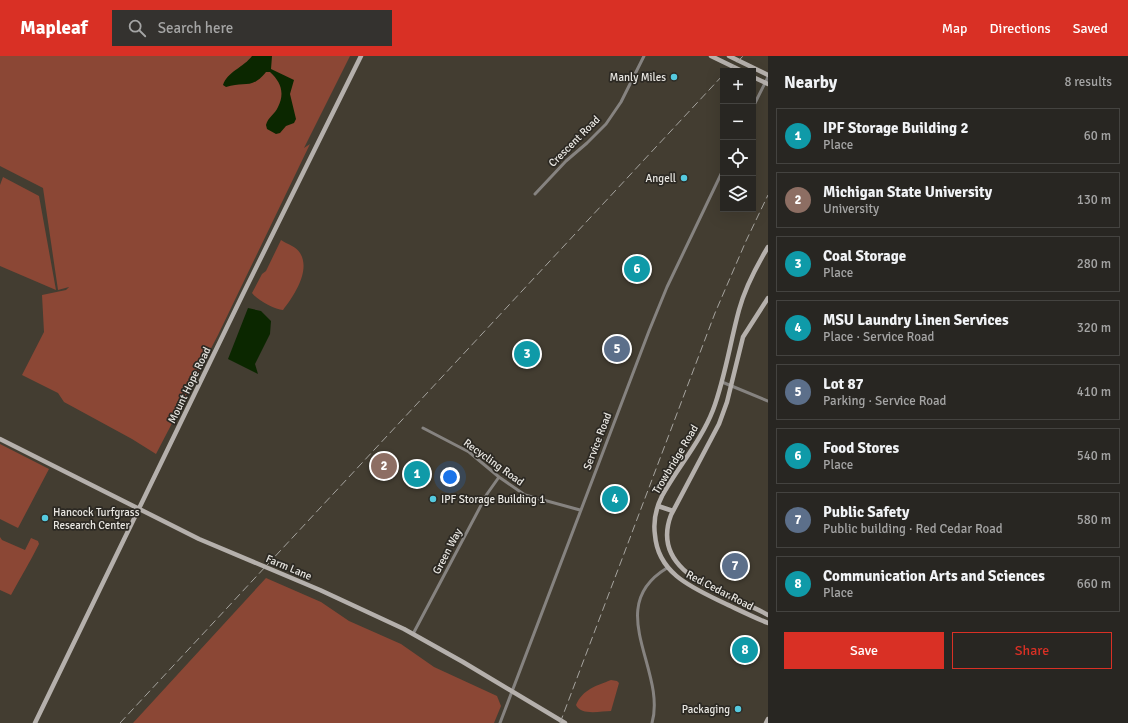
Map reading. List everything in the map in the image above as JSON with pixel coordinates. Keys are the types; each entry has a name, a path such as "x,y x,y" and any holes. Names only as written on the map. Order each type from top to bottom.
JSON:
{"street":[{"name":"Mount Hope Road","path":"35,723 242,296 361,56"},
{"name":"Crescent Road","path":"535,194 569,158 588,143 606,124 621,102 644,56"},
{"path":"711,56 736,68"},
{"path":"729,56 768,76 767,83 755,104"},
{"path":"756,78 767,83"},
{"name":"Service Road","path":"500,723 513,692 580,510 664,295 720,176"},
{"name":"Trowbridge Road","path":"667,568 659,554 655,538 655,522 658,506 707,423 722,382 746,291 768,247"},
{"name":"Trowbridge Road","path":"676,562 670,550 668,536 669,523 673,511 719,424 731,386 743,337 768,298"},
{"path":"722,382 768,401"},
{"name":"Recycling Road","path":"423,428 469,452 499,477 525,495 580,510"},
{"name":"Farm Lane","path":"0,439 199,540 363,609 413,634 565,723"},
{"name":"Green Way","path":"413,634 487,494 499,477"},
{"path":"658,506 673,511"},
{"path":"652,723 655,708 655,694 638,634 638,615 641,599 646,588 656,576 676,562"},
{"name":"Red Cedar Road","path":"676,562 686,573 697,580 768,615"},
{"name":"Red Cedar Road","path":"667,568 693,588 768,623"},
{"path":"693,588 697,580"},
{"path":"735,608 739,600"},
{"path":"766,723 768,719"}],"shaded area":[{"path":"0,56 768,56 768,723 0,723"},
{"path":"0,56 350,56 304,148 310,144 218,335 156,454 132,439 64,402 58,393 22,375 44,332 42,295 66,290 69,287 58,290 43,188 0,166"},
{"path":"252,56 272,56 271,69 294,80 290,94 296,119 294,123 286,126 280,133 276,134 267,129 266,125 277,109 281,97 281,88 277,80 270,72 266,72 261,78 252,83 226,87 223,85 225,80 232,73"},
{"path":"3,177 39,196 56,290 0,266 0,185"},
{"path":"281,240 299,251 304,267 300,283 292,298 283,310 266,304 252,293 262,274 266,271"},
{"path":"248,308 261,311 271,321 270,334 255,364 258,374 228,359"},
{"path":"0,444 49,469 18,528 0,519"},
{"path":"0,537 2,540 25,550 31,538 38,541 39,544 11,595 0,590"},
{"path":"266,578 321,602 349,621 401,644 434,667 497,696 501,706 494,723 133,723"},
{"path":"611,680 619,683 611,711 587,712 582,711 576,705 582,695 586,692 595,686"}],"railway":[{"path":"732,68 743,56"},
{"path":"120,723 720,78"},
{"path":"560,723 715,313 746,241 768,195"}],"place":[{"name":"Manly Miles","path":"674,77"},
{"name":"Angell","path":"684,178"},
{"name":"Food Stores","path":"637,269"},
{"name":"Lot 87","path":"617,349"},
{"name":"Coal Storage","path":"527,354"},
{"name":"Michigan State University","path":"384,466"},
{"name":"IPF Storage Building 2","path":"417,474"},
{"name":"IPF Storage Building 1","path":"433,499"},
{"name":"MSU Laundry Linen Services","path":"615,499"},
{"name":"Hancock Turfgrass Research Center","path":"45,518"},
{"name":"Public Safety","path":"735,566"},
{"name":"Communication Arts and Sciences","path":"745,650"},
{"name":"Packaging","path":"738,709"}]}
